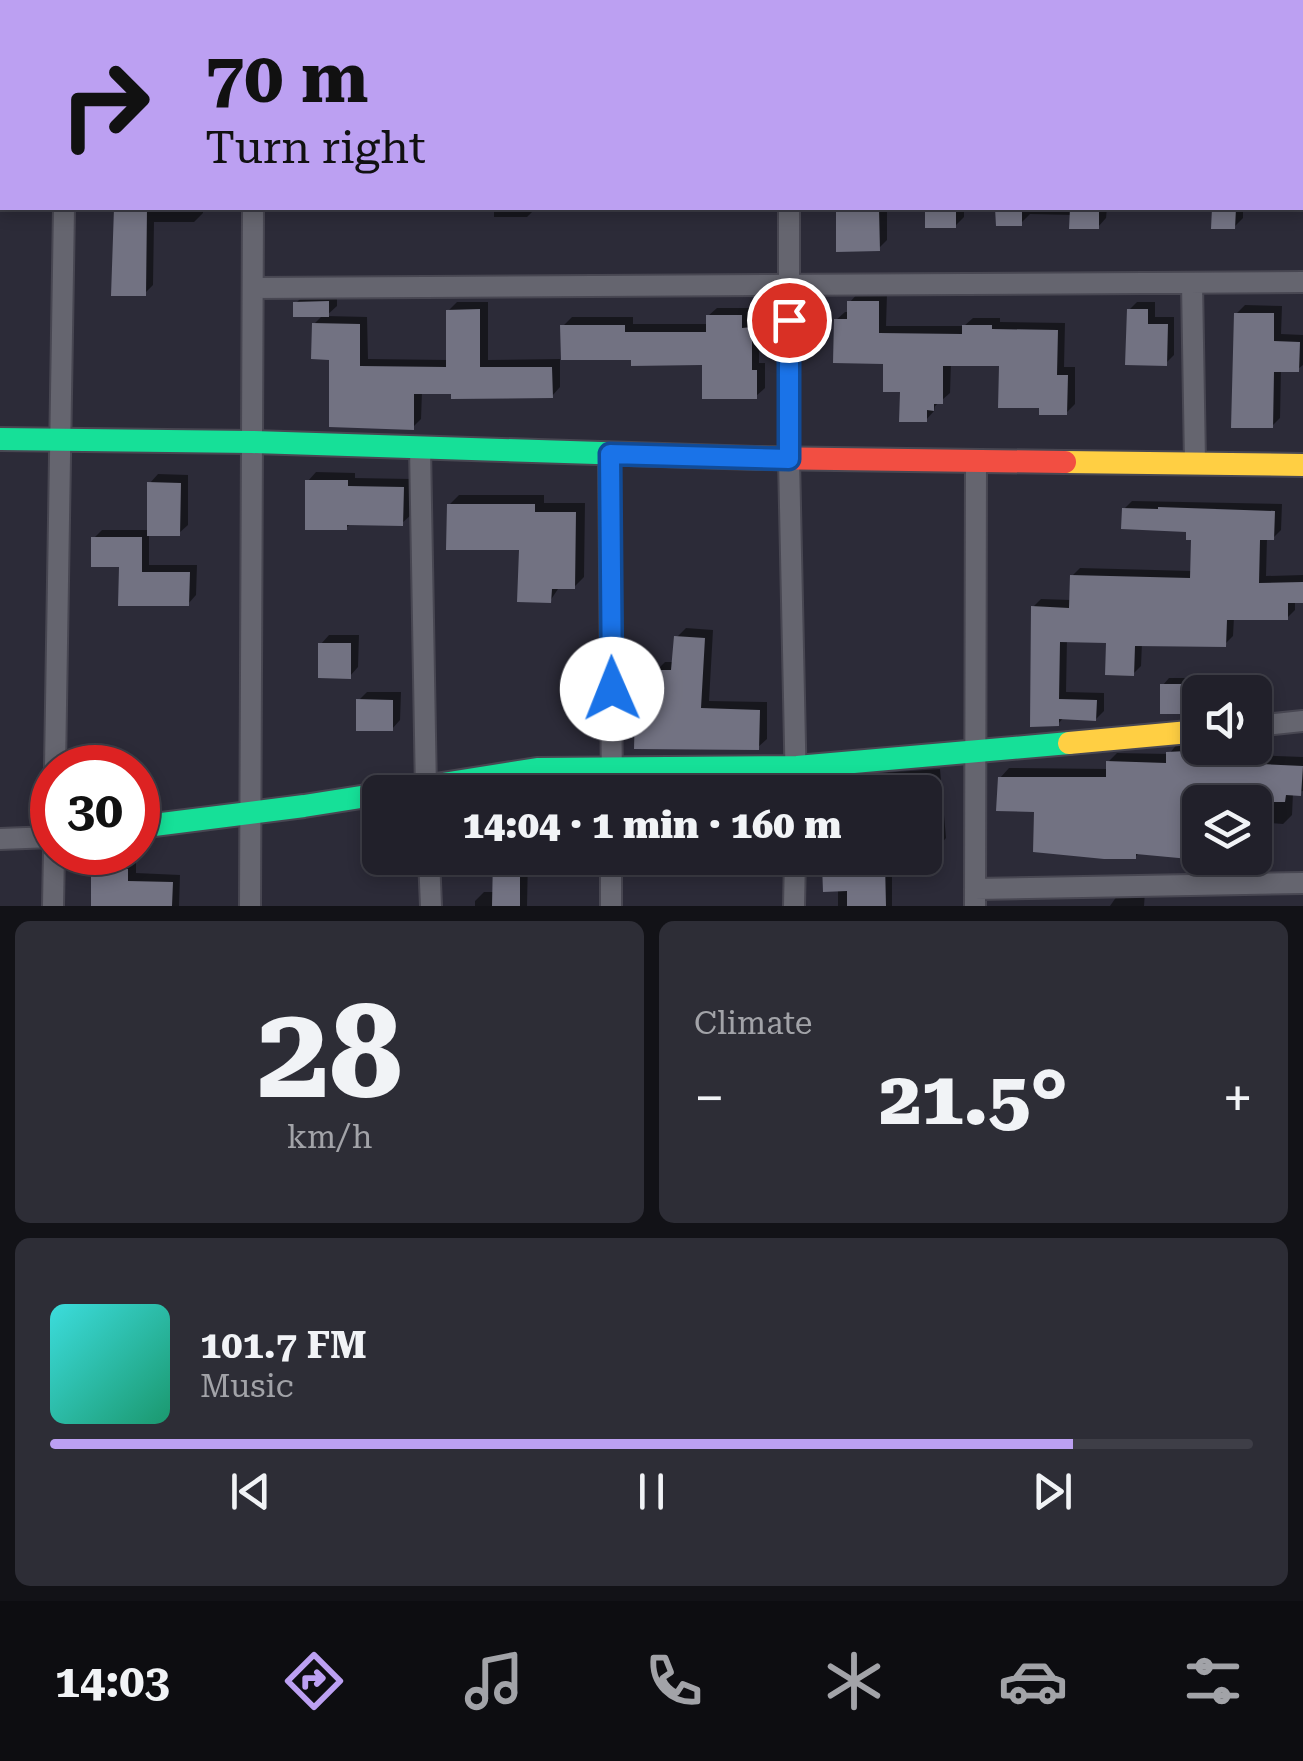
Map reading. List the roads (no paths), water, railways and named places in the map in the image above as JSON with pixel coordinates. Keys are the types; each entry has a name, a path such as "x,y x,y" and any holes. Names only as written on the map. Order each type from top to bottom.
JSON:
{"street":[{"path":"56,745 64,210"},
{"path":"250,906 253,210"},
{"path":"790,210 789,459 796,775"},
{"path":"252,288 1303,282"},
{"path":"1192,283 1195,463"},
{"path":"0,439 252,442 789,459 1303,464"},
{"path":"420,447 426,775"},
{"path":"610,454 612,775"},
{"path":"976,460 975,898 1303,883"},
{"path":"1272,724 1303,721"},
{"path":"504,775 538,769 796,766 1182,733"},
{"path":"160,823 362,798"},
{"path":"0,840 30,838"},
{"path":"53,906 54,875"},
{"path":"430,875 431,906"},
{"path":"611,875 611,906"},
{"path":"794,906 795,875"}]}
